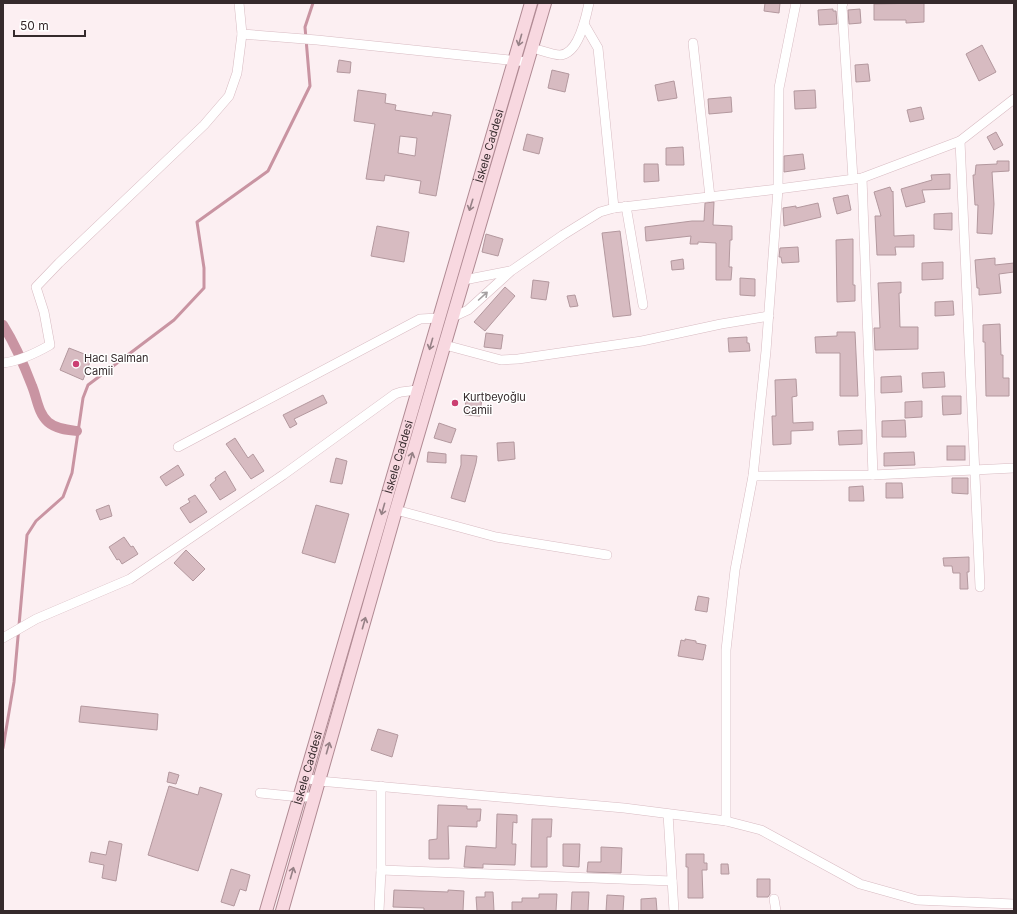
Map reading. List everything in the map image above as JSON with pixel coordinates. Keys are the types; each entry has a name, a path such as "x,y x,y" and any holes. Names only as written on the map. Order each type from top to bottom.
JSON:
{"main road":[{"name":"İskele Caddesi","path":"266,911 531,3"},
{"path":"282,911 396,510 545,3"}],"street":[{"path":"3,363 13,362 37,353 50,345 44,312 36,288 59,263 204,125 229,96 237,73 242,34 239,3"},
{"path":"532,48 561,55 569,51 577,42 584,24 589,3"},
{"path":"726,821 726,650 735,570 753,476 778,189 779,88 796,3"},
{"path":"843,3 842,6 857,178 873,475"},
{"path":"584,24 598,48 614,208"},
{"path":"242,34 317,40 528,62"},
{"path":"693,43 710,197"},
{"path":"453,317 468,310 511,270 600,212 626,206 778,189 857,178 960,141 1014,99"},
{"path":"960,141 980,587"},
{"path":"626,206 643,305"},
{"path":"464,280 511,270"},
{"path":"445,345 501,360 518,359 642,341 721,324 768,316"},
{"path":"178,447 420,319 438,318"},
{"path":"6,636 36,619 130,579 283,475 395,394 417,390"},
{"path":"753,476 873,475 1014,468"},
{"path":"396,510 496,537 607,555"},
{"path":"305,778 319,781 624,808 726,821 761,830 860,884 917,900 1014,904"},
{"path":"379,911 381,870 381,786"},
{"path":"260,793 300,798 314,797"},
{"path":"668,814 674,911"},
{"path":"381,870 672,881"},
{"path":"774,899 776,911"}],"building":[{"path":"765,3 780,3 779,13 764,11"},
{"path":"924,3 924,22 906,23 906,20 874,20 874,4"},
{"path":"833,9 833,11 836,11 837,24 819,25 818,10"},
{"path":"860,9 861,23 849,24 848,10"},
{"path":"982,45 996,72 979,81 966,54"},
{"path":"339,60 351,62 350,73 337,72"},
{"path":"868,64 870,81 856,82 855,65"},
{"path":"552,70 569,74 565,92 548,88"},
{"path":"674,81 677,98 658,101 655,85"},
{"path":"358,90 386,94 385,103 396,105 395,110 432,116 433,112 451,115 436,196 419,193 421,181 385,175 384,181 366,179 375,124 354,121","holes":["400,136 417,138 415,156 398,153"]},
{"path":"815,90 816,108 795,109 794,91"},
{"path":"731,97 732,112 709,114 708,99"},
{"path":"921,107 924,119 910,122 907,110"},
{"path":"996,132 1003,145 994,150 987,137"},
{"path":"527,134 543,138 539,154 523,150"},
{"path":"683,147 684,165 666,165 666,148"},
{"path":"803,154 805,169 784,172 784,156"},
{"path":"997,161 1009,161 1009,171 992,172 994,204 992,234 977,233 978,205 975,205 973,175 975,175 976,165 997,164"},
{"path":"644,164 658,164 659,181 644,182"},
{"path":"950,174 950,189 922,190 925,202 906,207 901,189 932,180 931,175"},
{"path":"890,187 892,192 893,191 894,236 914,235 914,247 895,247 896,255 877,255 875,216 881,216 874,192"},
{"path":"848,195 851,210 837,214 833,198"},
{"path":"714,202 713,225 732,226 729,267 732,267 731,280 716,280 716,243 698,242 698,244 690,244 691,236 646,241 645,227 692,221 704,221 705,203"},
{"path":"818,203 821,217 784,226 783,208 796,206 796,208"},
{"path":"952,213 952,230 934,229 934,214"},
{"path":"377,226 409,232 404,262 371,256"},
{"path":"620,231 631,315 613,317 602,233"},
{"path":"486,234 503,239 498,256 482,252"},
{"path":"853,239 853,285 855,285 855,301 837,302 836,240"},
{"path":"798,247 799,262 782,263 781,257 779,257 780,248"},
{"path":"995,258 995,265 1014,263 1014,272 999,274 1001,293 979,295 975,260"},
{"path":"683,259 684,269 672,270 671,261"},
{"path":"943,262 943,279 922,280 922,263"},
{"path":"740,278 755,279 755,296 740,295"},
{"path":"533,280 549,282 546,300 531,298"},
{"path":"901,282 901,293 899,293 900,327 918,327 918,349 875,350 874,328 880,328 878,283"},
{"path":"505,287 515,296 485,331 474,322"},
{"path":"575,295 578,306 570,307 567,296"},
{"path":"953,301 954,315 935,316 935,302"},
{"path":"1000,324 1001,355 1003,355 1003,378 1009,378 1009,396 986,396 985,342 983,342 983,325"},
{"path":"837,332 855,332 858,396 840,396 840,353 816,353 815,337 837,336"},
{"path":"486,333 503,335 501,349 484,347"},
{"path":"747,337 747,343 749,343 750,351 729,352 728,338"},
{"name":"Hacı Salman Camii","path":"69,348 92,357 83,380 60,370"},
{"path":"944,372 945,387 923,388 922,373"},
{"path":"901,376 902,392 881,393 881,377"},
{"path":"796,379 797,396 792,397 793,423 813,422 813,430 791,431 791,444 773,445 772,416 776,416 775,380"},
{"path":"323,395 327,403 294,419 297,424 290,428 283,415"},
{"path":"466,395 482,396 480,416 465,415"},
{"path":"942,396 961,396 961,414 943,415"},
{"path":"922,401 922,417 905,418 905,402"},
{"path":"905,420 906,437 882,437 882,421"},
{"path":"439,423 456,429 451,443 434,438"},
{"path":"862,430 862,444 839,445 838,431"},
{"path":"235,438 248,458 253,454 264,471 251,479 226,444"},
{"path":"514,442 515,459 498,461 497,443"},
{"path":"947,446 965,446 965,460 947,460"},
{"path":"428,452 446,454 446,463 427,462"},
{"path":"914,452 915,465 884,466 884,453"},
{"path":"461,455 477,456 465,502 451,498 461,465"},
{"path":"336,458 347,461 342,484 330,482"},
{"path":"178,465 184,475 166,486 160,477"},
{"path":"225,471 236,490 220,500 210,485 216,480 215,478"},
{"path":"952,478 968,478 968,494 952,493"},
{"path":"886,483 902,483 903,498 886,498"},
{"path":"863,486 864,501 849,501 849,487"},
{"path":"195,495 207,512 190,523 180,508 190,502 188,499"},
{"path":"109,505 112,516 100,520 96,510"},
{"path":"316,505 349,514 335,563 302,553"},
{"path":"124,537 131,547 133,546 138,554 122,564 119,559 117,560 109,547"},
{"path":"186,550 205,569 193,581 174,563"},
{"path":"969,557 969,572 967,572 968,589 960,589 960,573 953,573 952,566 944,566 943,558"},
{"path":"698,596 709,598 707,612 695,610"},
{"path":"685,639 706,645 703,660 678,656 681,640 685,641"},
{"path":"81,706 158,714 157,730 79,722"},
{"path":"378,729 398,735 392,757 371,750"},
{"path":"169,772 179,775 176,784 167,782"},
{"path":"169,786 198,795 200,787 222,794 198,871 148,855"},
{"path":"438,805 467,806 467,809 481,809 480,821 477,821 477,827 448,826 449,859 429,859 429,840 437,839"},
{"path":"497,814 517,815 517,823 513,822 512,844 516,844 515,865 483,864 483,868 464,867 466,846 496,848"},
{"path":"532,819 552,819 551,837 547,837 547,867 531,867"},
{"path":"109,841 122,844 116,881 102,878 104,865 89,862 91,852 106,855"},
{"path":"563,844 580,844 579,867 563,866"},
{"path":"601,847 622,848 621,873 587,872 588,862 601,862"},
{"path":"686,854 704,854 704,863 707,863 707,870 702,870 703,898 688,898 688,867 686,867"},
{"path":"721,864 728,864 729,874 721,874"},
{"path":"231,869 250,875 246,891 240,889 234,906 221,902"},
{"path":"757,879 770,879 770,894 768,897 757,897"},
{"path":"394,890 448,892 448,890 464,891 463,911 424,911 424,908 393,907"},
{"path":"485,892 493,892 494,911 477,911 476,897 485,897"},
{"path":"572,892 589,892 588,911 571,911"},
{"path":"539,894 557,894 556,911 512,911 512,902 522,902 522,898 539,898"},
{"path":"607,895 624,896 623,911 606,911"},
{"path":"656,898 657,911 641,911 641,899"}],"waterway":[{"path":"3,748 14,682 27,535 36,521 63,497 72,473 83,398 88,385 174,320 204,288 204,268 197,222 268,171 310,86 305,27 313,3"},
{"path":"3,325 22,362 42,414 48,422 58,428 77,431"}],"place":[{"name":"Hacı Salman Camii","path":"76,364"},
{"name":"Kurtbeyoğlu Camii","path":"455,403"}]}
